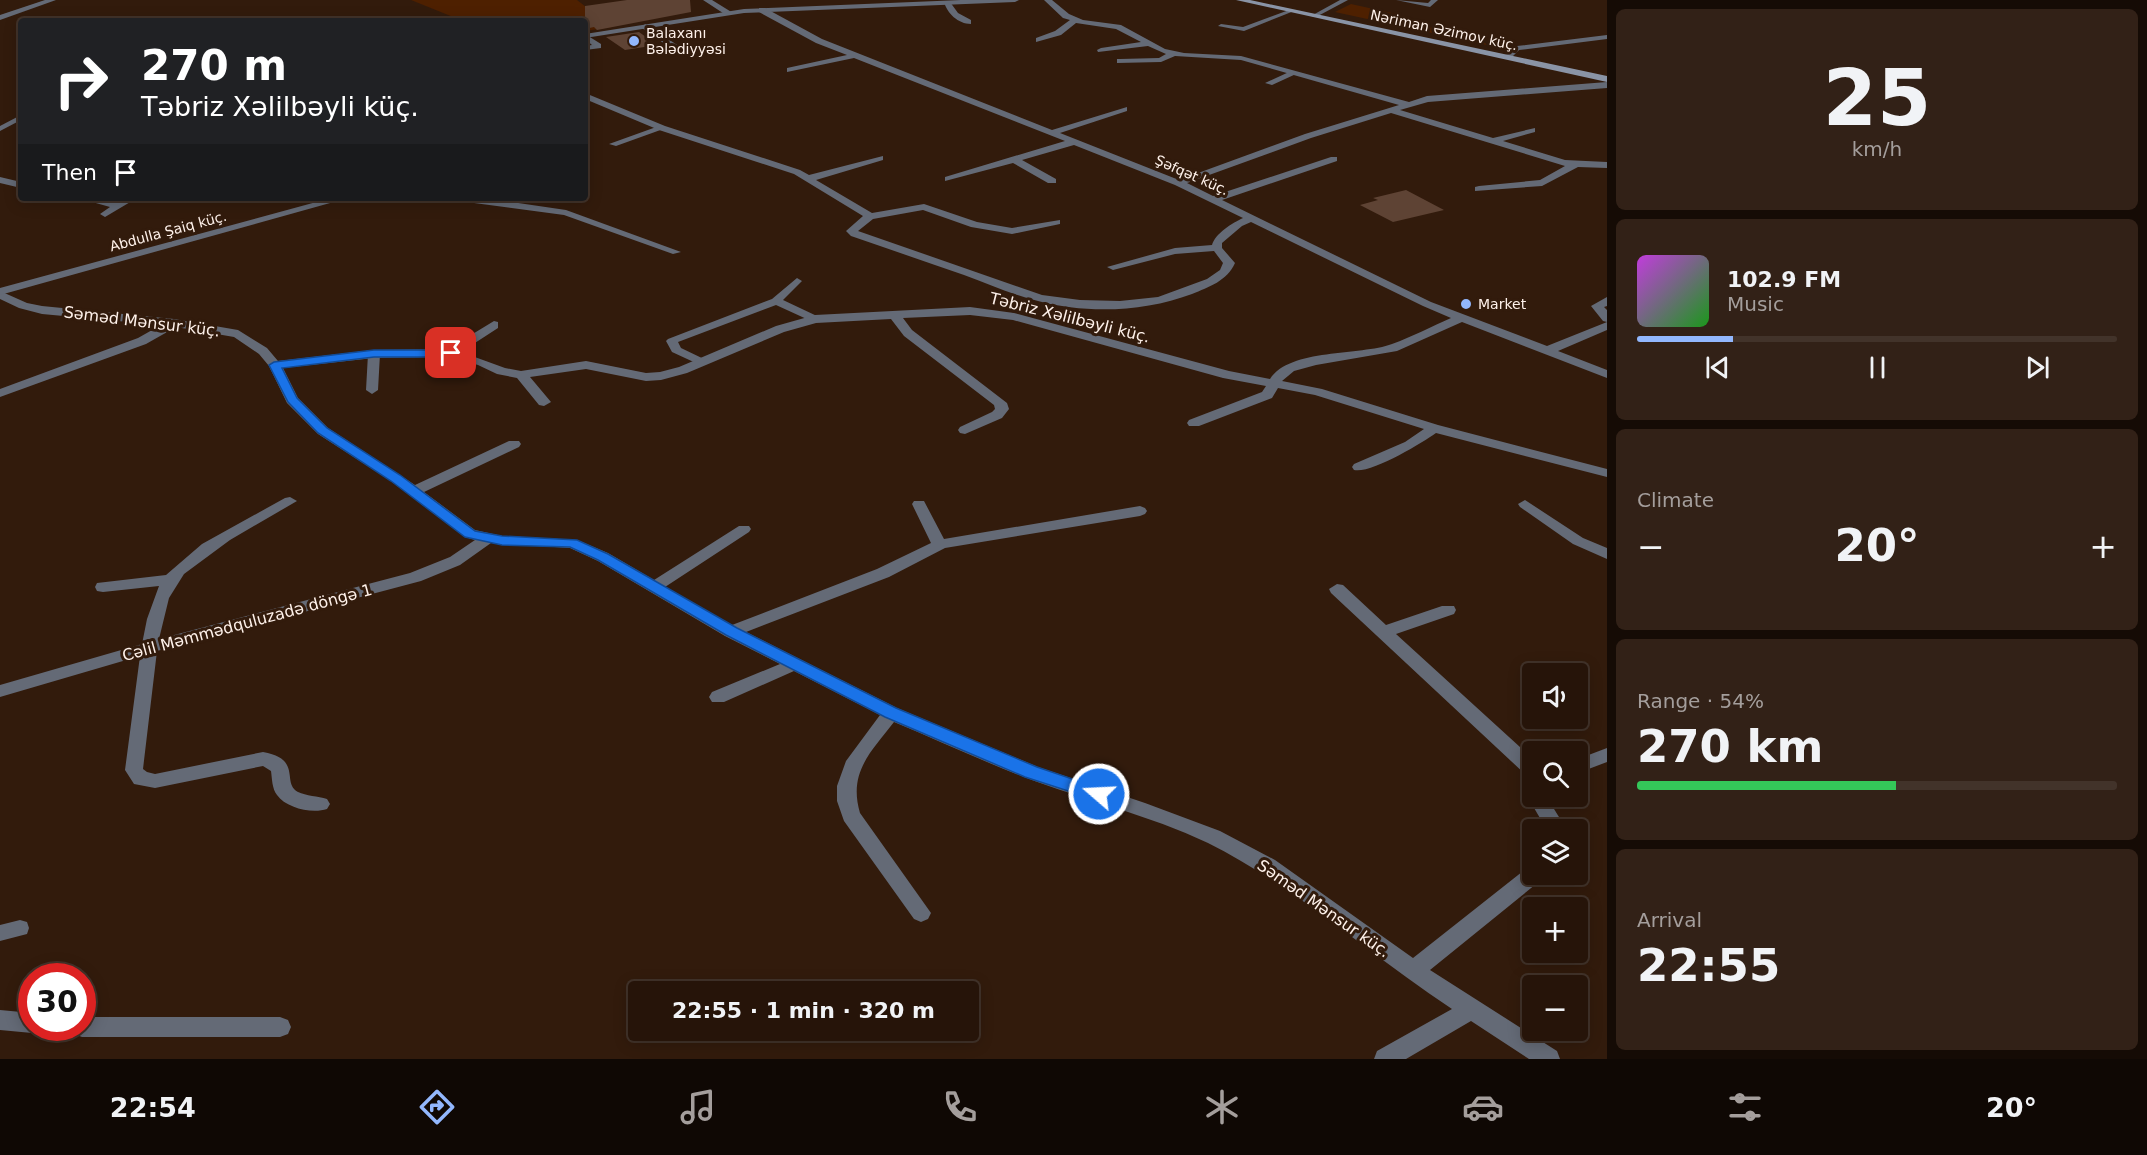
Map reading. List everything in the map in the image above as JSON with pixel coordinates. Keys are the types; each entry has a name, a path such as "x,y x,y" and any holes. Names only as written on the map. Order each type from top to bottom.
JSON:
{"main road":[{"name":"Nəriman Əzimov küç.","path":"1240,0 1607,79"}],"street":[{"path":"0,18 52,0"},
{"path":"707,0 729,13"},
{"path":"588,36 762,9 894,2 947,4 1015,0"},
{"path":"1048,0 1066,16 1076,20 1118,27 1148,44 1174,53 1241,58 1410,105"},
{"path":"947,4 955,15 968,22"},
{"name":"Şəfqət küç.","path":"762,9 803,33 1179,183 1460,318 1607,374"},
{"path":"1039,40 1058,33 1076,20"},
{"path":"645,26 685,54"},
{"path":"1507,57 1517,48 1607,37"},
{"path":"1101,50 1148,44"},
{"path":"1120,61 1161,60 1174,53"},
{"path":"790,70 856,55"},
{"path":"1179,183 1316,133 1448,95 1607,85"},
{"path":"588,97 662,128 759,158 811,178 870,216"},
{"path":"1051,133 1124,109"},
{"path":"1394,111 1574,165 1607,165"},
{"path":"1494,141 1532,130"},
{"path":"948,179 1073,142"},
{"path":"811,178 880,158"},
{"path":"1214,199 1334,159"},
{"path":"1015,160 1052,181"},
{"path":"1479,189 1542,183 1565,173 1574,165"},
{"name":"Abdulla Şaiq küç.","path":"0,293 322,201"},
{"path":"1056,222 1012,231 975,225 924,207 870,216 850,231 1040,298 1107,306 1136,305 1166,300 1220,276 1228,263 1217,248 1217,242 1238,224 1252,218"},
{"path":"1113,267 1175,251 1217,248"},
{"name":"Səməd Mənsur küç.","path":"0,293 23,306 42,310 174,323 238,334 252,341 274,365 292,400 322,430 414,491 456,525 487,539 572,543 654,586 731,632 891,712 1031,772 1138,808 1213,837 1276,871 1413,971 1549,1059"},
{"path":"1014,317 1040,298"},
{"path":"1607,301 1597,306 1607,318"},
{"name":"Təbriz Xəlilbəyli küç.","path":"274,365 374,354 451,353 482,362 501,371 521,375 586,365 646,376 661,376 673,374 780,329 815,319 970,311 1014,317 1228,375 1326,394 1434,428 1607,473"},
{"path":"894,315 908,333 1000,403 1002,409 997,415 964,430"},
{"path":"1194,423 1267,395 1280,374 1290,368 1315,361 1393,348 1460,318"},
{"path":"0,393 142,341 174,323"},
{"path":"451,353 494,325"},
{"path":"1547,351 1607,326"},
{"path":"521,375 544,402"},
{"path":"1359,467 1410,445 1434,428"},
{"path":"414,491 514,444"},
{"path":"290,501 232,532 170,580 160,597 134,770 141,779 155,781 263,759 274,761 280,769 284,792 293,799 320,804"},
{"path":"919,504 940,545"},
{"path":"1525,504 1578,541 1607,554"},
{"path":"731,632 883,573 940,545 973,537 1140,511"},
{"path":"654,586 744,529"},
{"name":"Cəlil Məmmədquluzadə döngə 1","path":"0,691 151,647 415,577 455,561 487,539"},
{"path":"104,587 170,580"},
{"path":"1337,589 1522,760"},
{"path":"1384,632 1448,610"},
{"path":"718,697 796,664"},
{"path":"891,712 849,771 844,786 845,801 851,816 921,913"},
{"path":"1588,762 1607,755"},
{"path":"1413,971 1522,884"},
{"path":"1385,1059 1472,1009"},
{"path":"0,1020 18,1022"},
{"path":"96,1027 280,1027"}],"lane":[{"path":"1314,16 1345,0"},
{"path":"1399,0 1422,5 1430,5 1435,0"},
{"path":"1221,26 1244,29 1291,11"},
{"path":"588,38 598,46 588,48"},
{"path":"1269,83 1292,74"},
{"path":"1,129 18,119"},
{"path":"613,144 662,128"},
{"path":"0,180 18,184"},
{"path":"96,201 119,206"},
{"path":"105,214 127,201"},
{"path":"486,201 566,213 676,252"},
{"path":"702,362 676,350 672,341 676,337 776,301 796,281"},
{"path":"776,301 815,319"},
{"path":"372,390 374,354"},
{"path":"0,933 20,928"}],"shaded area":[{"path":"411,0 577,0 612,27 588,31 588,18 456,18"},
{"path":"1351,4 1401,15 1396,20 1479,37 1487,45 1335,12"}],"building":[{"path":"627,0 690,0 691,12 597,30 594,27 588,28 585,6"},
{"path":"639,32 657,45 625,50 606,37"},
{"path":"1406,190 1444,210 1393,222 1360,205 1378,200 1373,198"}],"place":[{"name":"Balaxanı Bələdiyyəsi","path":"634,41"},
{"name":"Market","path":"1466,304"}],"route":[{"path":"451,353 374,354 297,360 274,365 292,400 322,430 396,478 470,534 502,541 550,540 572,543 603,557 731,632 891,712 1031,772 1099,794"}]}
